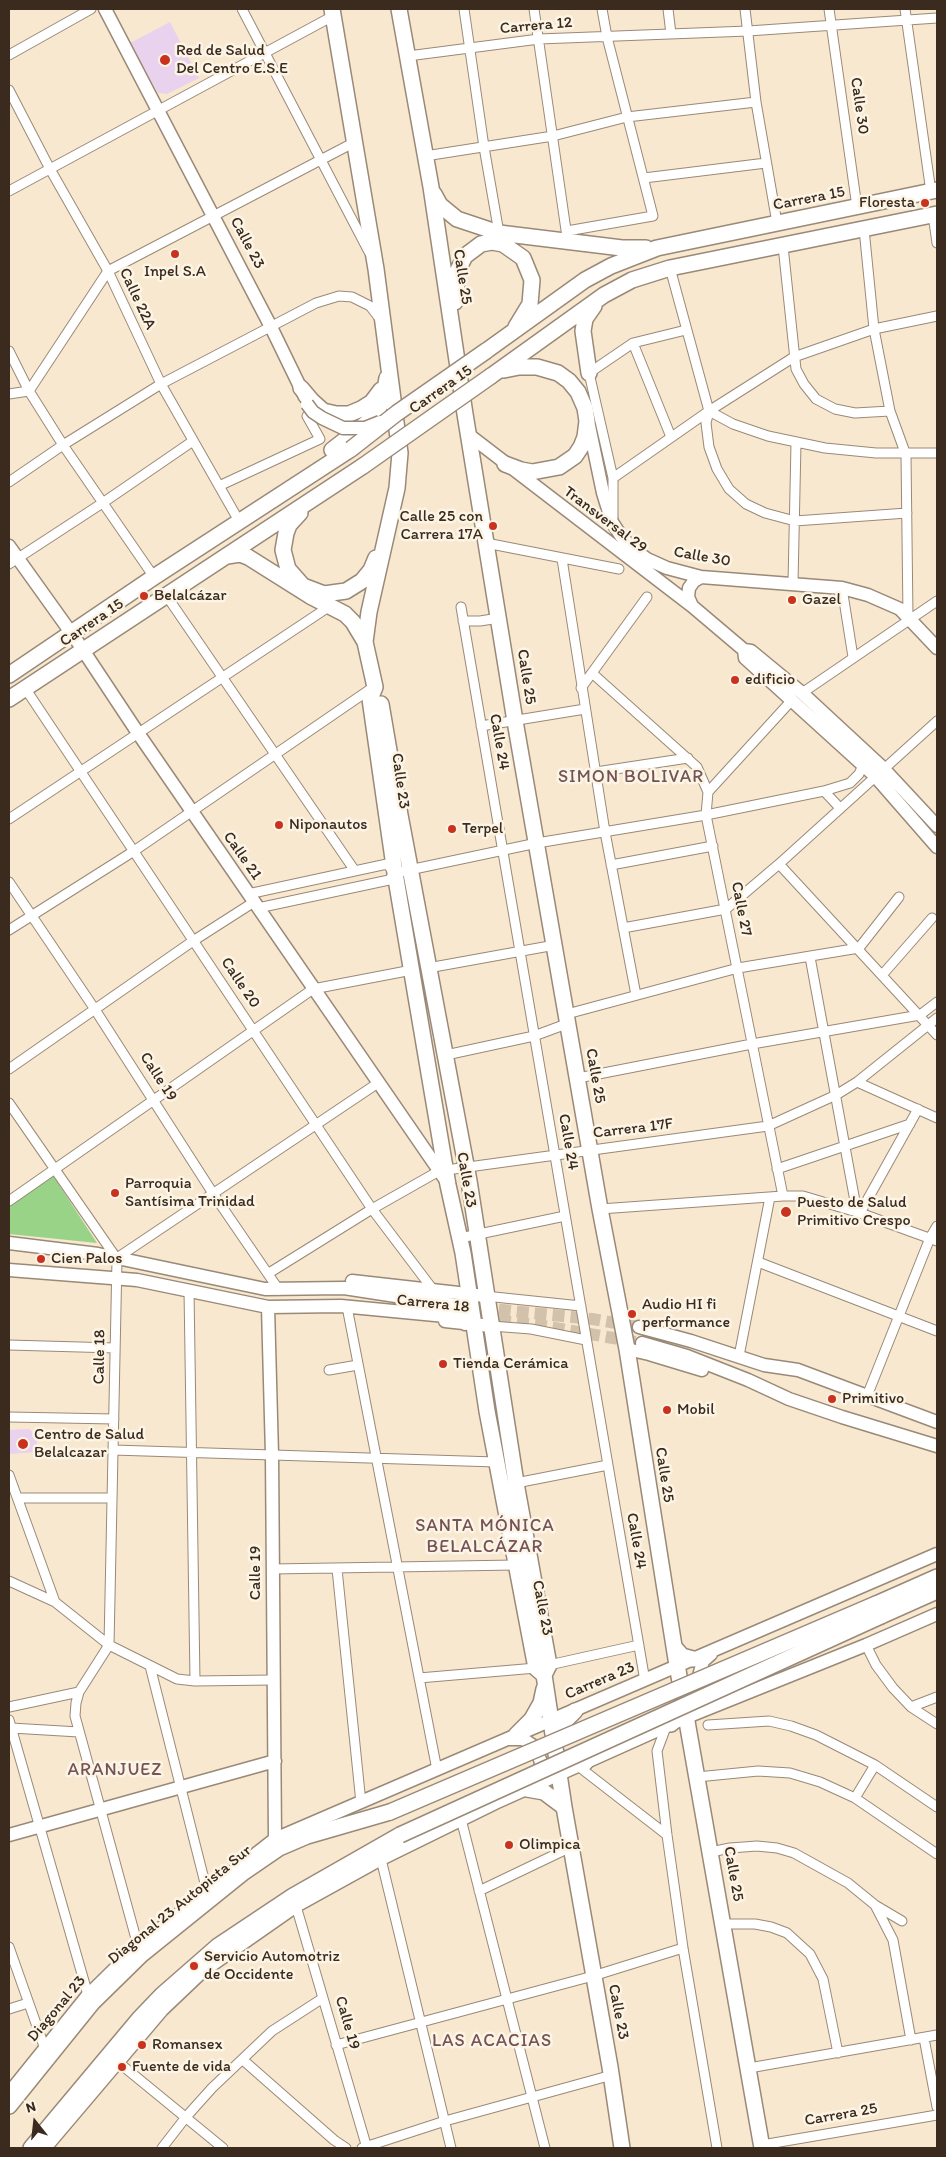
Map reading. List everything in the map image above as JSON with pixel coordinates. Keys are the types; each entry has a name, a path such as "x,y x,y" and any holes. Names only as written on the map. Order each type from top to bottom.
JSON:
{"main road":[{"name":"Calle 25","path":"399,9 431,187 515,720 538,843 600,1209 627,1349 678,1666 749,2068 758,2147"},
{"path":"323,493 289,525 284,540 284,555 288,569 297,581 310,590 324,594 339,593 353,588 371,570 389,527 397,488 400,453 385,328 333,12"},
{"path":"431,187 440,205 457,219 499,233 567,236 622,248 657,248"},
{"name":"Carrera 15","path":"11,669 71,634 154,577 351,449 397,413 585,280 611,266 657,248 934,191"},
{"name":"Carrera 15","path":"9,699 166,594 323,493 604,295 632,280 670,268 935,214"},
{"path":"453,328 456,286 460,265 472,249 480,244 492,242 503,244 518,254 526,262 532,280 530,304 513,332"},
{"path":"589,373 583,325 588,313 604,295"},
{"path":"258,510 273,490 352,436 368,422 380,407 384,395 387,344"},
{"path":"494,374 519,367 544,368 558,373 578,392 586,414 586,432 581,447 565,464 548,470 532,472 505,464"},
{"path":"302,388 323,411 349,414 362,409 372,402 380,391 386,369"},
{"name":"Calle 23","path":"389,527 369,612 365,642 375,687 380,697 428,968 466,1166 516,1483 564,1807 612,2075 622,2148"},
{"path":"227,556 240,554 248,557 310,596 330,606 353,622 365,642"},
{"name":"Calle 23","path":"375,687 370,699 395,873 445,1175 460,1238 463,1310 485,1400 516,1565 544,1673"},
{"path":"485,1400 499,1379"},
{"path":"31,2148 139,2019 162,1995 218,1946 400,1835 879,1610 937,1577"},
{"path":"879,1610 937,1591"},
{"name":"Diagonal 23 Autopista Sur","path":"9,2106 92,2003 141,1955 277,1843 390,1812 879,1610"},
{"path":"675,1648 682,1656 693,1659"},
{"path":"513,1737 532,1719 541,1703 544,1673"},
{"path":"554,1739 564,1722 575,1711"},
{"path":"668,1725 686,1712"},
{"path":"556,1756 567,1762 581,1765"},
{"path":"529,1788 544,1792 564,1807"},
{"path":"139,2019 162,2010"},
{"path":"132,2044 139,2019"}],"street":[{"path":"9,55 91,9"},
{"name":"Calle 23","path":"105,9 160,110 302,388 307,410"},
{"path":"242,9 375,263"},
{"path":"464,9 499,233"},
{"path":"534,9 567,236 653,216 607,36 602,9"},
{"path":"668,9 671,34"},
{"path":"744,9 756,102 778,223"},
{"name":"Calle 30","path":"829,9 857,207"},
{"path":"905,9 934,191"},
{"path":"9,191 265,53 333,12"},
{"name":"Carrera 12","path":"408,56 539,39 748,31 937,18"},
{"name":"Calle 22A","path":"9,90 50,169 108,271 161,384 239,521"},
{"path":"425,156 553,136 627,117 756,102"},
{"path":"9,394 29,391 108,271 355,142"},
{"path":"644,178 766,163"},
{"path":"935,214 937,243"},
{"path":"864,229 874,329 890,411 906,454 910,618"},
{"path":"783,246 796,369 816,399 836,410 855,413 890,411"},
{"path":"670,268 709,411 706,422 709,448 717,469 729,489 746,504 764,513 795,521 907,513"},
{"path":"9,482 63,445 161,384 316,303 339,296 362,300 378,314 385,328"},
{"path":"612,478 709,411 794,357 874,329 937,316"},
{"path":"612,522 614,505 612,478 589,373 633,343 686,330"},
{"path":"633,343 671,437"},
{"path":"9,351 29,391 63,445 154,577"},
{"path":"307,410 343,428 366,428 397,413"},
{"path":"219,486 320,439 307,410"},
{"path":"709,411 733,424 796,443 851,452 937,453"},
{"name":"Calle 30","path":"586,414 593,437 603,494 612,522 621,536 634,550 647,559 667,568 701,576 842,588 885,602 910,618 937,648"},
{"name":"Transversal 29","path":"469,435 692,606 744,650 751,651 863,764 879,772 937,826"},
{"path":"13,561 193,441"},
{"path":"793,583 796,443"},
{"path":"486,543 619,569"},
{"name":"Calle 21","path":"9,546 13,561 71,634 378,1083 445,1175"},
{"path":"562,559 605,832 636,995"},
{"path":"692,606 688,597 689,588 701,576"},
{"path":"842,588 853,657"},
{"path":"166,594 355,871"},
{"path":"581,688 647,597"},
{"path":"708,792 797,696 937,601"},
{"path":"9,819 330,606"},
{"name":"Calle 24","path":"461,607 645,1681"},
{"path":"463,621 480,622 499,618"},
{"name":"Calle 27","path":"592,673 697,767 708,792 706,815 783,1196"},
{"path":"9,930 134,851 375,687"},
{"name":"Calle 20","path":"25,688 372,1209 434,1291"},
{"name":"Transversal 29","path":"797,696 865,751 937,847"},
{"path":"481,726 585,709"},
{"path":"623,928 726,909 779,864 937,720"},
{"path":"253,901 389,880 395,873 411,872 538,843 706,815 824,791 850,783 859,774 865,751"},
{"path":"596,772 688,758"},
{"path":"824,791 840,808"},
{"path":"612,865 713,846"},
{"path":"9,1069 94,1008 253,901 355,871 387,864 395,873"},
{"path":"779,864 859,948 937,1035"},
{"name":"Calle 19","path":"9,882 30,916 94,1008 214,1195 279,1290"},
{"path":"446,1055 534,1036 568,1018 636,995 738,968 859,948 899,897"},
{"path":"883,974 932,918"},
{"path":"428,968 555,945"},
{"path":"810,957 859,1212"},
{"path":"9,1201 254,1032 313,988 412,970"},
{"path":"578,1078 752,1044 920,1015 937,1002"},
{"name":"Carrera 17F","path":"269,1273 372,1209 466,1166 768,1126 836,1095 856,1082 937,1018"},
{"path":"856,1082 937,1118"},
{"path":"9,1103 117,1258 214,1195 378,1083"},
{"path":"859,1212 918,1109"},
{"path":"777,1169 910,1124"},
{"path":"600,1209 783,1196 809,1197 859,1212 934,1240"},
{"path":"740,1351 770,1197"},
{"path":"460,1238 565,1216"},
{"path":"867,1396 898,1316 934,1240 937,1226"},
{"name":"Carrera 18","path":"9,1243 141,1262 253,1288 279,1290 330,1287 363,1290 463,1310"},
{"name":"Calle 18","path":"109,1645 117,1258"},
{"path":"758,1262 937,1331"},
{"name":"Carrera 18","path":"9,1270 137,1280 272,1308 296,1311 463,1310 485,1296 581,1306"},
{"name":"Carrera 18","path":"294,1289 310,1280 338,1280 373,1282 434,1291 491,1326 531,1329 586,1340"},
{"path":"189,1290 194,1681"},
{"name":"Carrera 18","path":"272,1308 341,1306 463,1310"},
{"name":"Calle 19","path":"272,1308 273,1680 277,1843"},
{"path":"348,1312 437,1770"},
{"path":"621,1316 798,1370 937,1422"},
{"path":"640,1327 691,1341 754,1362 798,1370"},
{"path":"642,1343 687,1356 748,1380 789,1399 873,1428 937,1446"},
{"path":"9,1345 115,1348"},
{"path":"627,1349 699,1370 759,1392 789,1399"},
{"path":"329,1370 358,1365"},
{"path":"9,1417 114,1419"},
{"path":"113,1450 496,1462"},
{"path":"516,1483 608,1465"},
{"path":"9,1475 11,1487 18,1498 55,1602"},
{"path":"18,1498 112,1498"},
{"name":"Carrera 23","path":"277,1843 361,1803 937,1554"},
{"path":"272,1570 516,1565"},
{"path":"337,1569 361,1803"},
{"path":"9,1581 55,1602 109,1645 177,1679 194,1681 273,1680"},
{"path":"686,1712 733,1699 937,1614"},
{"path":"733,1699 717,1699 705,1691 699,1676 701,1664 709,1655 768,1626"},
{"path":"109,1645 79,1692 75,1716 138,1946"},
{"path":"419,1678 544,1673 639,1645"},
{"path":"866,1645 883,1676 911,1707 937,1724"},
{"path":"150,1666 207,1891"},
{"path":"9,1707 79,1692"},
{"path":"911,1707 937,1697"},
{"path":"708,1725 769,1721 816,1735 875,1765 937,1808"},
{"path":"78,1732 10,1724 88,1995"},
{"path":"45,2148 162,2010 203,1971 294,1901 461,1819 668,1725"},
{"path":"668,1725 657,1751 666,1834 717,2148"},
{"path":"513,1737 530,1742 539,1754 541,1772 537,1781 529,1788"},
{"path":"9,1835 275,1761"},
{"path":"581,1765 666,1834"},
{"path":"855,1798 875,1765"},
{"path":"697,1777 758,1771 790,1773 820,1782 855,1798 937,1854"},
{"path":"461,1819 545,2148"},
{"name":"Diagonal 23","path":"9,2093 88,1995 138,1946 207,1891 277,1843"},
{"path":"711,1852 730,1848 757,1846 777,1848 794,1853 848,1883 874,1905 902,1921"},
{"path":"479,1891 571,1847"},
{"path":"381,1859 451,2148"},
{"name":"Calle 19","path":"294,1901 366,2148"},
{"path":"874,1905 893,1940 911,2040"},
{"path":"724,1924 755,1924 787,1933 810,1954 818,1966 823,1979 838,2053"},
{"path":"9,1947 44,2049"},
{"path":"336,2045 593,1976 683,1948"},
{"path":"162,2148 212,2088 272,2032 322,1998"},
{"path":"9,2009 28,2003"},
{"path":"749,2068 937,2035"},
{"path":"924,2038 937,2107"},
{"path":"243,2060 334,2140 346,2148"},
{"path":"118,2062 223,2148"},
{"path":"362,2148 445,2121 612,2075"},
{"name":"Carrera 25","path":"758,2147 937,2115"}],"shaded area":[{"name":"Red de Salud Del Centro E.S.E","path":"170,22 199,78 167,94 158,93 130,43"},
{"name":"Centro de Salud Belalcazar","path":"29,1429 37,1435 37,1452 9,1454 9,1430"}],"green space":[{"path":"52,1174 97,1243 9,1234 9,1204"}],"tunnel":[{"path":"463,1306 592,1319 639,1327"},
{"path":"481,1319 532,1324 642,1343"}],"place":[{"name":"Red de Salud Del Centro E.S.E","path":"165,60"},
{"name":"Floresta","path":"925,203"},
{"name":"Inpel S.A","path":"175,254"},
{"name":"Calle 25 con Carrera 17A","path":"493,526"},
{"name":"Belalcázar","path":"144,596"},
{"name":"Gazel","path":"792,600"},
{"name":"edificio","path":"735,680"},
{"name":"Niponautos","path":"279,825"},
{"name":"Terpel","path":"452,829"},
{"name":"Parroquia Santísima Trinidad","path":"115,1193"},
{"name":"Puesto de Salud Primitivo Crespo","path":"786,1212"},
{"name":"Cien Palos","path":"41,1259"},
{"name":"Audio HI fi performance","path":"632,1314"},
{"name":"Tienda Cerámica","path":"443,1364"},
{"name":"Primitivo","path":"832,1399"},
{"name":"Mobil","path":"667,1410"},
{"name":"Centro de Salud Belalcazar","path":"23,1444"},
{"name":"Olimpica","path":"509,1845"},
{"name":"Servicio Automotriz de Occidente","path":"194,1966"},
{"name":"Romansex","path":"142,2045"},
{"name":"Fuente de vida","path":"122,2067"}],"district":[{"name":"SIMON BOLIVAR","path":"631,777"},
{"name":"SANTA MÓNICA BELALCÁZAR","path":"485,1536"},
{"name":"ARANJUEZ","path":"115,1770"},
{"name":"LAS ACACIAS","path":"492,2041"}]}
